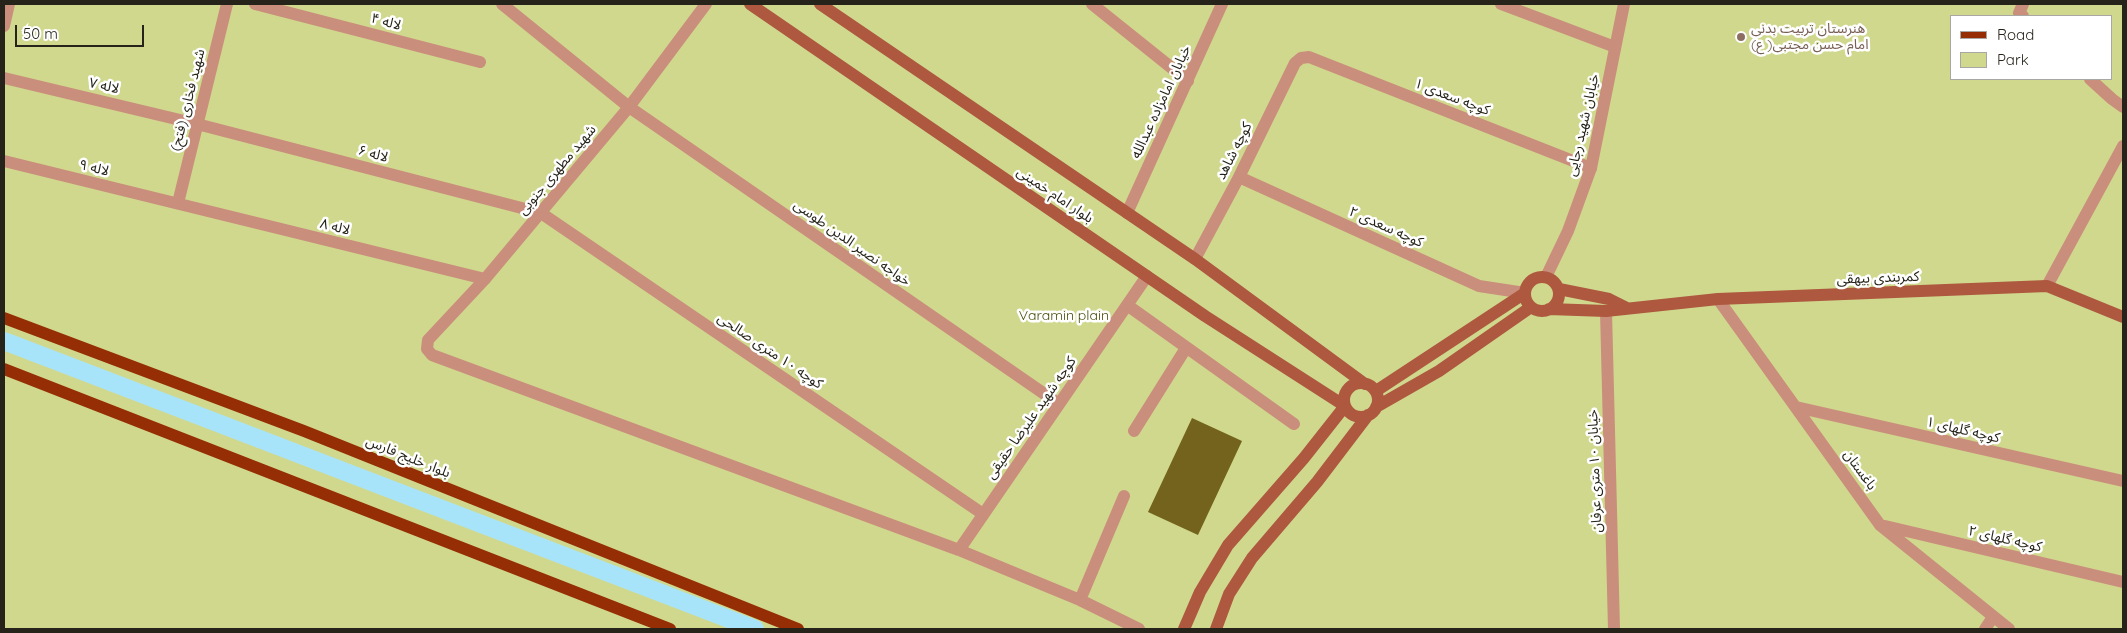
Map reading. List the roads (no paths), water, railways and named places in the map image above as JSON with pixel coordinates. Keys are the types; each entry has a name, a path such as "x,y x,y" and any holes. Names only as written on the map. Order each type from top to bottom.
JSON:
{"main road":[{"name":"بلوار امام خمینی","path":"750,4 1147,276 1345,406"},
{"name":"بلوار امام خمینی","path":"820,4 1194,259 1370,387"},
{"path":"1546,277 1554,281 1559,289 1557,303 1549,309 1540,310 1531,307 1525,298 1526,287 1534,278 1546,277"},
{"name":"کمربندی بیهقی","path":"1549,309 1606,311 1718,299 2047,286 2123,317"},
{"path":"1559,289 1609,298 1627,308"},
{"path":"1525,293 1370,387 1355,384 1347,391 1345,406 1348,411 1358,416 1372,411 1439,371 1531,307"},
{"name":"بلوار خلیج فارس","path":"4,318 304,431 798,629"},
{"path":"4,369 670,629"},
{"path":"1216,629 1229,594 1252,558 1317,482 1378,402 1370,387"},
{"path":"1184,629 1200,592 1228,546 1304,458 1345,406"}],"street":[{"path":"4,26 9,4"},
{"name":"شهید فخاری (فتح)","path":"178,203 227,4"},
{"name":"لاله ۴","path":"255,4 480,62"},
{"name":"خواجه نصیر الدین طوسی","path":"502,4 629,107 1058,404"},
{"name":"شهید مطهری جنوبی","path":"706,4 629,107 486,279 428,340 427,350 432,355 441,359 959,550"},
{"path":"1092,4 1188,81"},
{"name":"خیابان امامزاده عبدالله","path":"1127,213 1222,4"},
{"path":"1501,4 1615,47"},
{"name":"خیابان شهید رجایی","path":"1546,277 1568,231 1591,168 1624,4"},
{"name":"کوچه سعدی ۱","path":"1301,58 1310,57 1591,168"},
{"name":"کوچه شاهد","path":"1194,259 1239,177 1295,63 1301,58"},
{"name":"لاله ۷","path":"4,78 197,124"},
{"path":"2091,80 2123,107"},
{"name":"لاله ۶","path":"197,124 540,213"},
{"path":"2047,286 2123,146"},
{"name":"لاله ۹","path":"4,161 178,203"},
{"name":"کوچه سعدی ۲","path":"1239,177 1479,286 1525,293"},
{"name":"لاله ۸","path":"178,203 486,279"},
{"name":"کوچه ۱۰ متری صالحی","path":"540,213 983,514"},
{"name":"کوچه شهید علیرضا حقیقی","path":"959,550 1147,276"},
{"name":"باغستان","path":"1718,299 1880,525 2008,629"},
{"path":"1128,304 1186,348 1294,424"},
{"name":"خیابان ۱۰ متری عرفان","path":"1606,311 1614,629"},
{"path":"1134,431 1186,348"},
{"name":"کوچه گلهای ۱","path":"1796,407 2123,481"},
{"path":"1080,600 1124,496"},
{"name":"کوچه گلهای ۲","path":"1880,525 2123,582"},
{"path":"959,550 1080,600 1139,629"},
{"path":"1985,629 1993,617"}],"waterway":[{"path":"4,341 755,629"}],"place":[{"name":"هنرستان تربیت بدنی امام حسن مجتبی( ع)","path":"1741,37"}],"park label":[{"name":"Varamin plain","path":"1064,316"}]}
